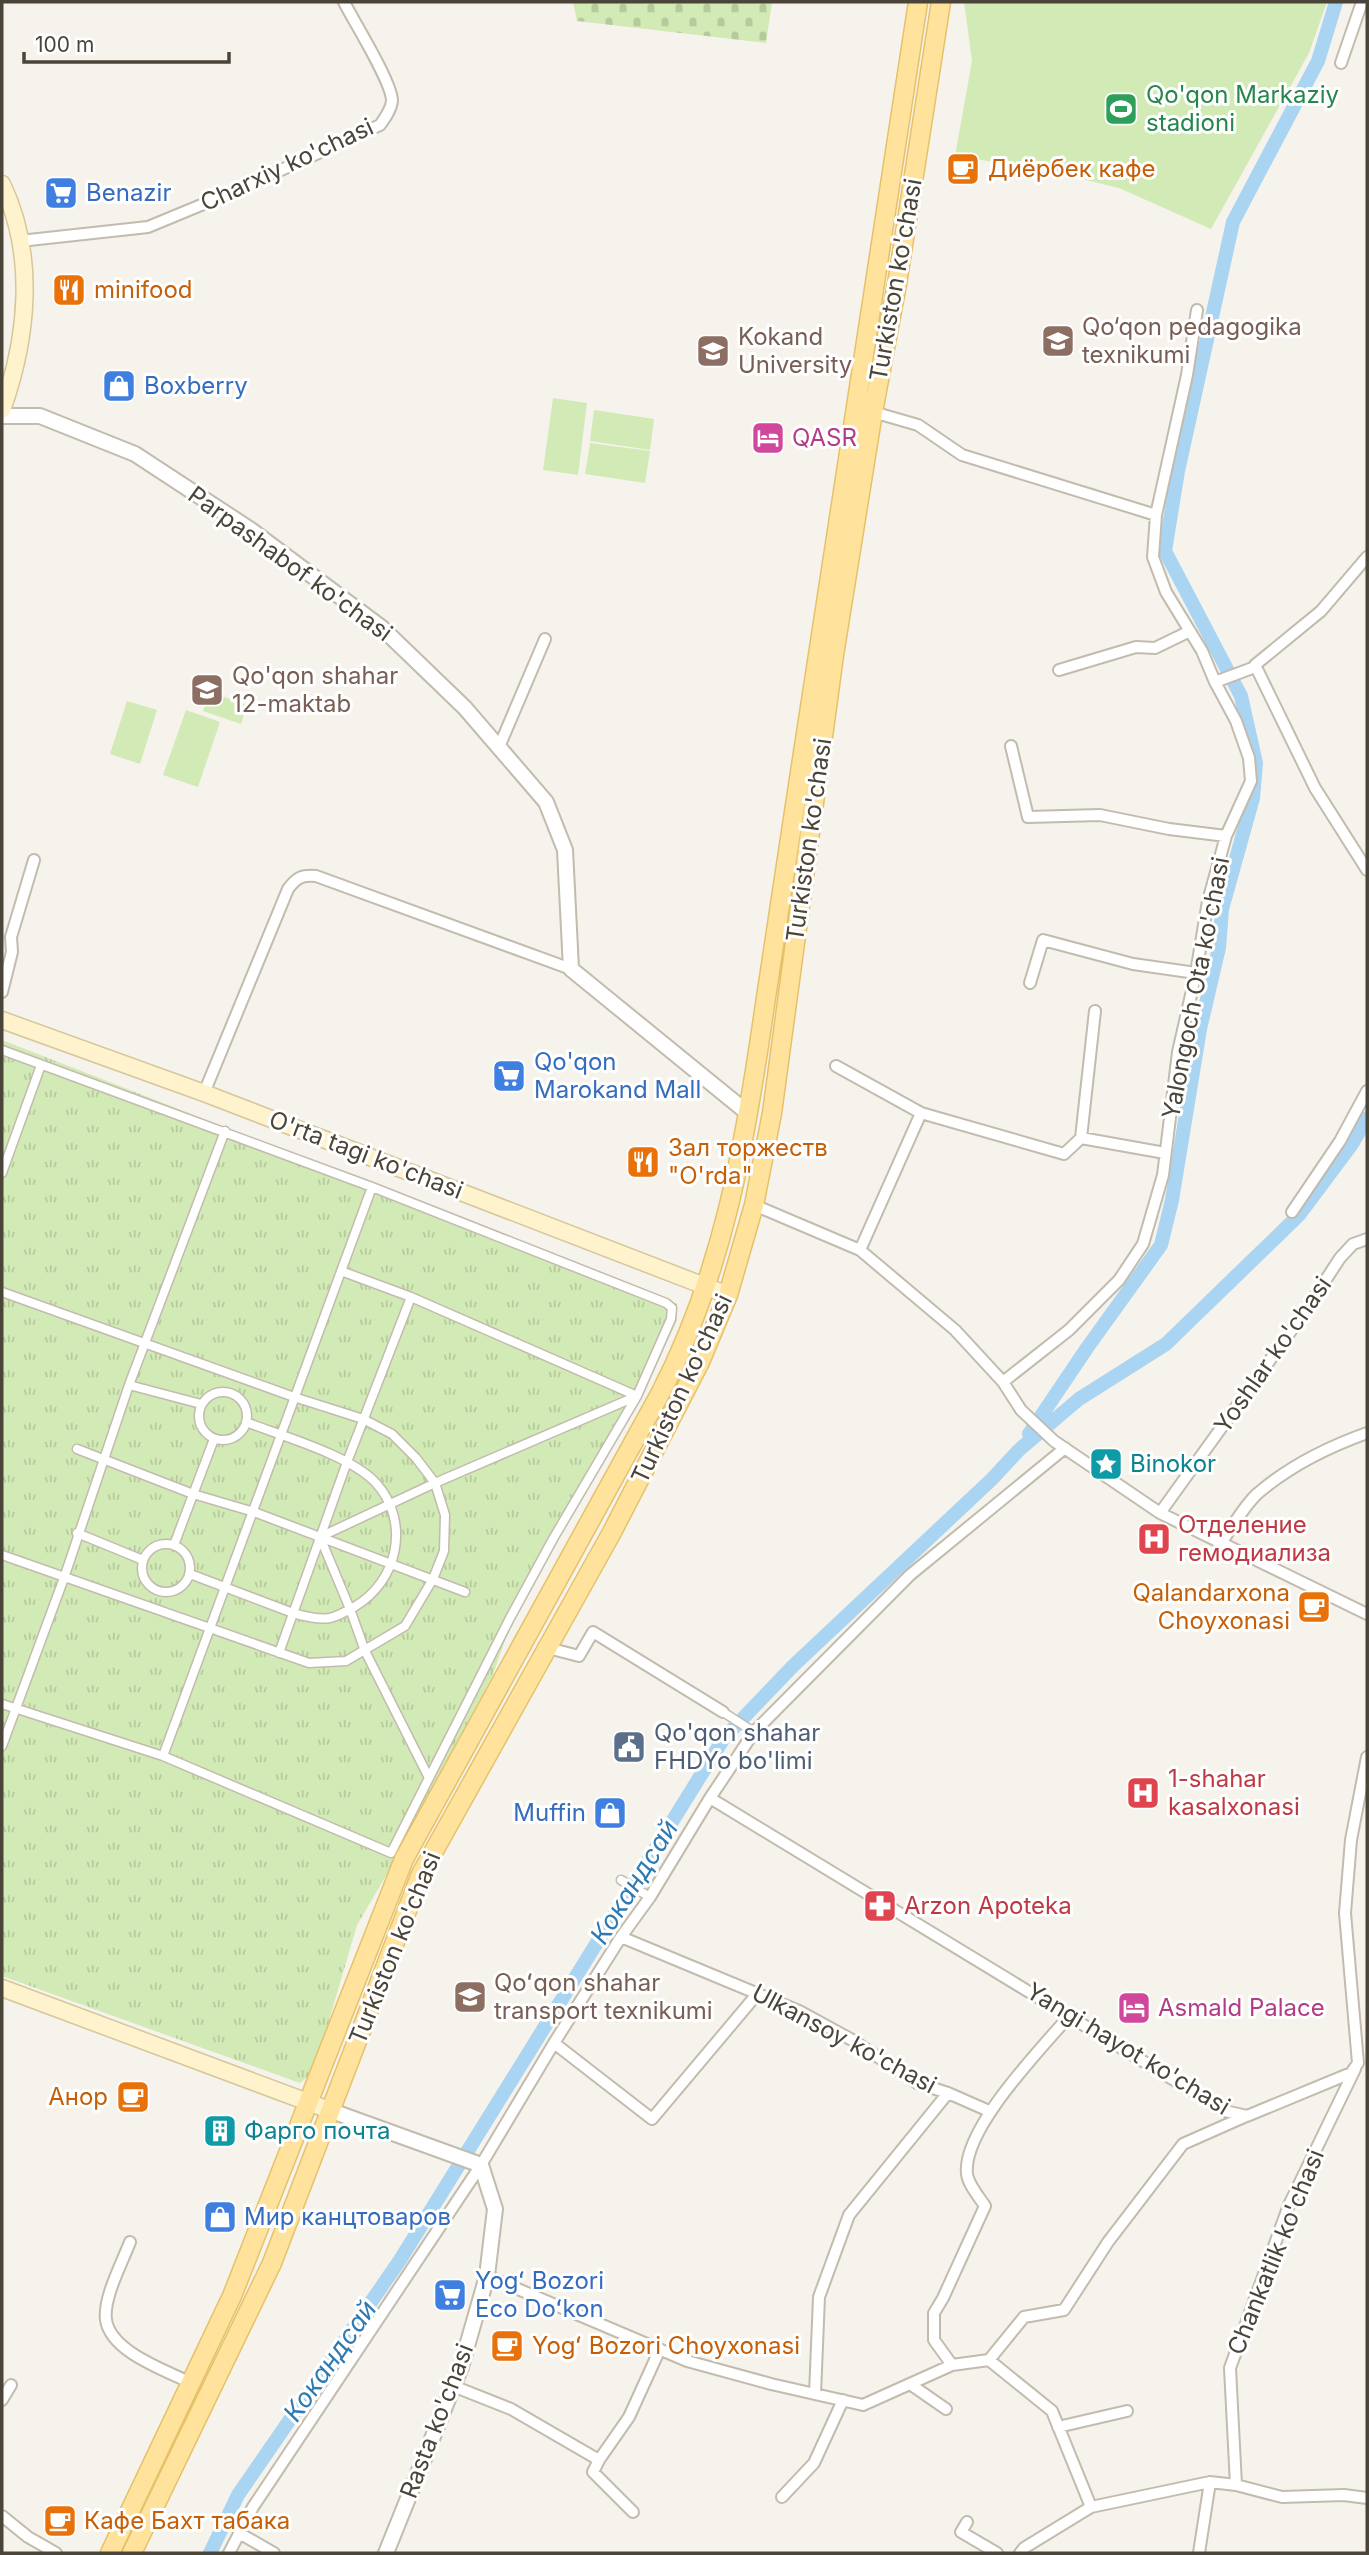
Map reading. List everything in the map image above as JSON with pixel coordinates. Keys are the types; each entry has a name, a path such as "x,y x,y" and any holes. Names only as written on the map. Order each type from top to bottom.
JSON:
{"main road":[{"name":"Turkiston ko'chasi","path":"110,2553 232,2296 404,1859 682,1350 724,1231 749,1114 918,2"},
{"name":"Turkiston ko'chasi","path":"132,2553 272,2263 421,1874 611,1534 708,1344 728,1294 754,1205 772,1113 834,655 873,412 897,284 941,2"},
{"path":"2,184 14,209 24,262 25,318 2,410"},
{"name":"O'rta tagi ko'chasi","path":"2,1020 728,1294"},
{"path":"2,1988 329,2110"}],"street":[{"name":"Charxiy ko'chasi","path":"20,241 148,227 380,125 387,116 392,100 386,82 344,2"},
{"path":"1340,63 1362,2"},
{"name":"Yalongoch Ota ko'chasi","path":"1003,1382 1069,1330 1119,1280 1143,1244 1163,1175 1178,1052 1196,973 1208,901 1226,836 1251,781 1249,758 1236,721 1218,680 1166,592 1153,557 1156,515 1187,375 1197,310"},
{"path":"873,412 918,425 962,455 1156,515"},
{"name":"Parpashabof ko'chasi","path":"2,416 40,416 135,454 240,523 382,628 465,708 546,802 565,850 571,969"},
{"path":"1218,680 1250,669 1321,611 1367,557"},
{"path":"1059,670 1136,647 1155,648 1190,631"},
{"path":"499,747 545,639"},
{"path":"1250,669 1315,788 1367,870"},
{"path":"1011,747 1028,817 1100,815 1169,829 1226,836"},
{"path":"2,992 12,952 11,937 34,860"},
{"path":"204,1094 288,888 296,878 304,875 316,876 571,969 749,1114"},
{"path":"1030,983 1043,940 1133,964 1196,973"},
{"path":"836,1066 921,1113 1064,1154 1082,1138 1095,1012"},
{"path":"2,1050 372,1187 666,1303 672,1308 671,1319 637,1396 546,1550 428,1776 391,1853 163,1756 2,1704"},
{"path":"2,1173 41,1065"},
{"path":"1292,1212 1340,1142 1367,1091"},
{"path":"860,1251 921,1113"},
{"path":"2,1746 64,1578 77,1533 145,1343 225,1131"},
{"path":"1082,1138 1165,1153"},
{"path":"163,1756 372,1187"},
{"path":"754,1205 860,1251 955,1330 1003,1382 1021,1410 1054,1441 1160,1513 1367,1614"},
{"name":"Yoshlar ko'chasi","path":"1160,1513 1306,1310 1340,1258 1353,1244 1367,1239"},
{"path":"341,1270 411,1297 637,1396"},
{"path":"2,1292 294,1397 363,1419 392,1434 416,1458 435,1483 445,1515 444,1551 433,1579 405,1626 346,1661 309,1663 2,1555"},
{"path":"279,1653 347,1462 411,1297"},
{"path":"130,1385 201,1404"},
{"path":"230,1392 242,1401 246,1408 246,1422 237,1436 222,1440 214,1438 201,1428 198,1412 201,1404 214,1393 230,1392"},
{"path":"320,1537 435,1483 637,1396"},
{"path":"190,1574 293,1613 330,1618 365,1601 381,1584 391,1565 397,1530 393,1511 376,1483 347,1462 246,1422"},
{"path":"1221,1543 1255,1496 1292,1469 1339,1443 1367,1433"},
{"path":"173,1545 214,1438"},
{"path":"229,2553 253,2507 481,2165 554,2043 754,1732 910,1575 1065,1448"},
{"path":"77,1449 193,1494 254,1512 465,1592"},
{"path":"77,1533 143,1560"},
{"path":"320,1537 365,1651 428,1776"},
{"path":"173,1545 186,1554 190,1574 180,1588 166,1593 158,1591 145,1581 142,1573 143,1560 150,1550 157,1546 173,1545"},
{"path":"548,1648 579,1656 593,1632 754,1732"},
{"path":"1361,2067 1359,2056 1362,2033 1345,1913 1351,1840 1362,1813 1367,1757"},
{"name":"Yangi hayot ko'chasi","path":"710,1798 1225,2111 1247,2116 1361,2067"},
{"path":"621,1880 650,1897"},
{"name":"Ulkansoy ko'chasi","path":"621,1937 799,2011 854,2041 917,2083 989,2111"},
{"path":"554,2043 652,2119 758,1993"},
{"path":"952,2365 934,2340 934,2313 985,2206 967,2176 967,2161 989,2111 1070,2015"},
{"name":"Chankatlik ko'chasi","path":"1236,2485 1230,2368 1289,2205 1361,2067"},
{"path":"815,2394 819,2297 849,2216 948,2093"},
{"path":"329,2110 481,2165"},
{"path":"488,2276 687,2361 863,2405 952,2365 989,2360 1024,2317 1064,2310 1108,2242 1182,2144 1247,2116"},
{"name":"Rasta ko'chasi","path":"386,2553 461,2367 488,2276 495,2209 481,2165"},
{"path":"130,2242 111,2290 106,2319 113,2337 128,2351 191,2383"},
{"path":"633,2512 593,2472 629,2417 660,2349"},
{"path":"989,2360 1052,2410 1091,2507"},
{"path":"911,2384 946,2409"},
{"path":"2,2400 11,2385"},
{"path":"453,2386 511,2409 600,2460"},
{"path":"782,2497 814,2463 843,2400"},
{"path":"1058,2427 1127,2411"},
{"path":"1199,2553 1210,2482"},
{"path":"1020,2553 1091,2507 1210,2482 1236,2485 1282,2497 1344,2495 1367,2498"},
{"path":"2,2516 28,2537 56,2553"},
{"path":"967,2522 961,2532 997,2553"},
{"path":"239,2533 274,2553"}],"green space":[{"path":"573,2 772,2 766,43 577,21"},
{"name":"Qo'qon Markaziy stadioni","path":"964,2 1327,2 1309,53 1211,229 1119,188 1040,169 955,156 972,61"},
{"path":"553,398 587,403 578,475 543,470"},
{"path":"594,410 654,419 650,450 590,441"},
{"path":"590,443 650,451 645,483 585,474"},
{"path":"210,692 247,705 241,724 203,711"},
{"path":"127,701 157,710 140,764 110,754"},
{"path":"186,710 220,722 198,787 163,775"},
{"path":"2,1040 677,1304 677,1320 656,1366 512,1621 492,1677 393,1864 357,1925 318,2058 310,2075 300,2083 2,1976"}],"waterway":[{"path":"1029,1434 1161,1245 1172,1200 1200,1029 1219,948 1222,909 1253,798 1256,763 1241,696 1165,551 1178,471 1233,222 1318,61 1336,2"},
{"name":"Кокандсай","path":"210,2553 238,2495 400,2260 724,1738 793,1666 992,1479 1019,1450 1079,1399 1166,1344 1299,1215 1352,1144 1367,1118"}],"place":[{"name":"Qo'qon Markaziy stadioni","path":"1121,109"},
{"name":"Диёрбек кафе","path":"963,169"},
{"name":"Benazir","path":"61,193"},
{"name":"minifood","path":"69,290"},
{"name":"Qo‘qon pedagogika texnikumi","path":"1058,341"},
{"name":"Kokand University","path":"713,351"},
{"name":"Boxberry","path":"119,386"},
{"name":"QASR","path":"768,438"},
{"name":"Qo'qon shahar 12-maktab","path":"207,690"},
{"name":"Qo'qon Marokand Mall","path":"509,1076"},
{"name":"Зал торжеств \"O'rda\"","path":"643,1162"},
{"name":"Binokor","path":"1106,1464"},
{"name":"Отделение гемодиализа","path":"1154,1539"},
{"name":"Qalandarxona Choyxonasi","path":"1314,1607"},
{"name":"Qo'qon shahar FHDYo bo'limi","path":"629,1747"},
{"name":"1-shahar kasalxonasi","path":"1143,1793"},
{"name":"Muffin","path":"610,1813"},
{"name":"Arzon Apoteka","path":"880,1906"},
{"name":"Qoʻqon shahar transport texnikumi","path":"470,1997"},
{"name":"Asmald Palace","path":"1134,2008"},
{"name":"Анор","path":"133,2097"},
{"name":"Фарго почта","path":"220,2131"},
{"name":"Мир канцтоваров","path":"220,2217"},
{"name":"Yogʻ Bozori Eco Doʻkon","path":"450,2295"},
{"name":"Yogʻ Bozori Choyxonasi","path":"507,2346"},
{"name":"Кафе Бахт табака","path":"60,2521"}]}
